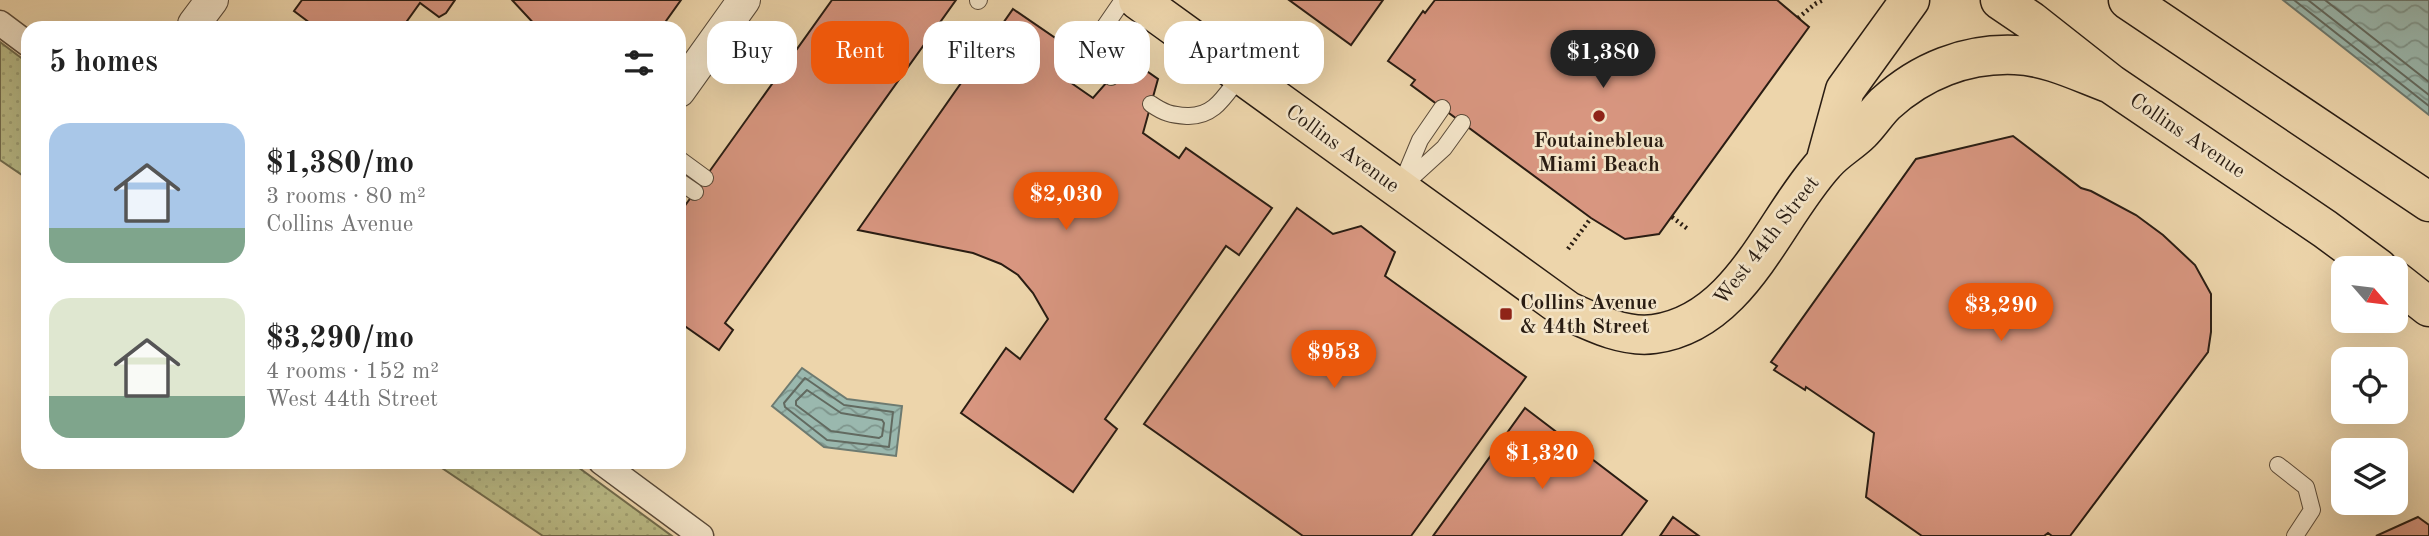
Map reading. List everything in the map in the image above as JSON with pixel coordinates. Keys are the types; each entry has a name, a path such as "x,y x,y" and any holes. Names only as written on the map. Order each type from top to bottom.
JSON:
{"main road":[{"name":"Collins Avenue","path":"1138,0 1167,21"},
{"path":"1825,163 1845,90 1910,0"},
{"name":"Collins Avenue","path":"2000,0 2111,84 2362,256"},
{"path":"2128,0 2429,202"},
{"path":"1825,163 1906,87 1955,62 1987,56 2017,55 2046,61 2111,84"},
{"name":"Collins Avenue","path":"1253,84 1548,297"},
{"name":"West 44th Street","path":"1548,297 1568,311 1593,323 1621,331 1654,334 1692,322 1724,300 1825,163"},
{"path":"2408,290 2429,307"}],"street":[{"path":"686,81 744,0"},
{"path":"0,23 21,39"},
{"path":"610,469 701,536"}],"lane":[{"path":"1109,21 1123,0"},
{"path":"1151,104 1167,115 1201,117 1214,108 1234,84"},
{"path":"1399,189 1420,140 1442,108"},
{"path":"1399,189 1444,148 1462,123"},
{"path":"686,168 700,185 686,182"},
{"path":"2278,465 2306,487 2312,510 2295,536"}],"path":[{"path":"1798,18 1823,0"},
{"path":"1672,217 1689,230"},
{"path":"1568,248 1591,219"}],"green space":[{"path":"0,42 21,58 21,174 0,160"},
{"path":"443,469 581,469 672,536 543,536"}],"water":[{"path":"2283,0 2429,0 2429,115 2288,4"},
{"path":"802,368 847,399 902,406 896,456 824,447 772,406"}],"building":[{"path":"302,0 455,0 446,13 439,17 420,3 407,21 307,21 294,11"},
{"path":"512,0 681,0 666,21 532,21"},
{"path":"832,0 956,0 941,21 923,21 923,46 909,66 909,21 817,21"},
{"path":"1289,0 1383,0 1351,45 1324,25 1324,21 1318,21"},
{"name":"Foutainebleua Miami Beach","path":"1435,0 1777,0 1809,27 1659,234 1625,239 1591,218 1411,85 1415,80 1388,61 1423,11 1425,13"},
{"path":"1013,9 1030,21 1005,21"},
{"path":"1040,28 1054,37 1054,84 1073,84 1093,98 1105,84 1150,84 1150,73 1158,79 1143,133 1179,158 1186,148 1272,208 1239,255 1226,246 1105,419 1117,429 1073,492 961,413 1006,348 1020,359 1048,319 1033,293 1018,275 1001,264 973,253 858,230 960,84 1040,84"},
{"path":"811,29 811,84 896,84 725,323 733,330 719,350 686,327 686,204 772,84 797,84 797,49"},
{"path":"2013,136 2081,188 2136,215 2163,235 2195,265 2211,294 2208,352 2070,536 2052,536 2048,533 2044,536 1922,536 1866,497 1874,433 1806,387 1805,390 1774,370 1777,366 1771,362 1916,159"},
{"path":"1297,208 1333,234 1361,226 1395,252 1385,276 1526,377 1411,536 1303,536 1144,424"},
{"path":"1525,408 1647,501 1621,536 1433,536"},
{"path":"1673,517 1699,536 1660,536"},
{"path":"2418,517 2429,525 2429,536 2376,536"}],"place":[{"name":"Foutainebleua Miami Beach","path":"1599,116"},
{"name":"Collins Avenue & 44th Street","path":"1506,314"}]}
